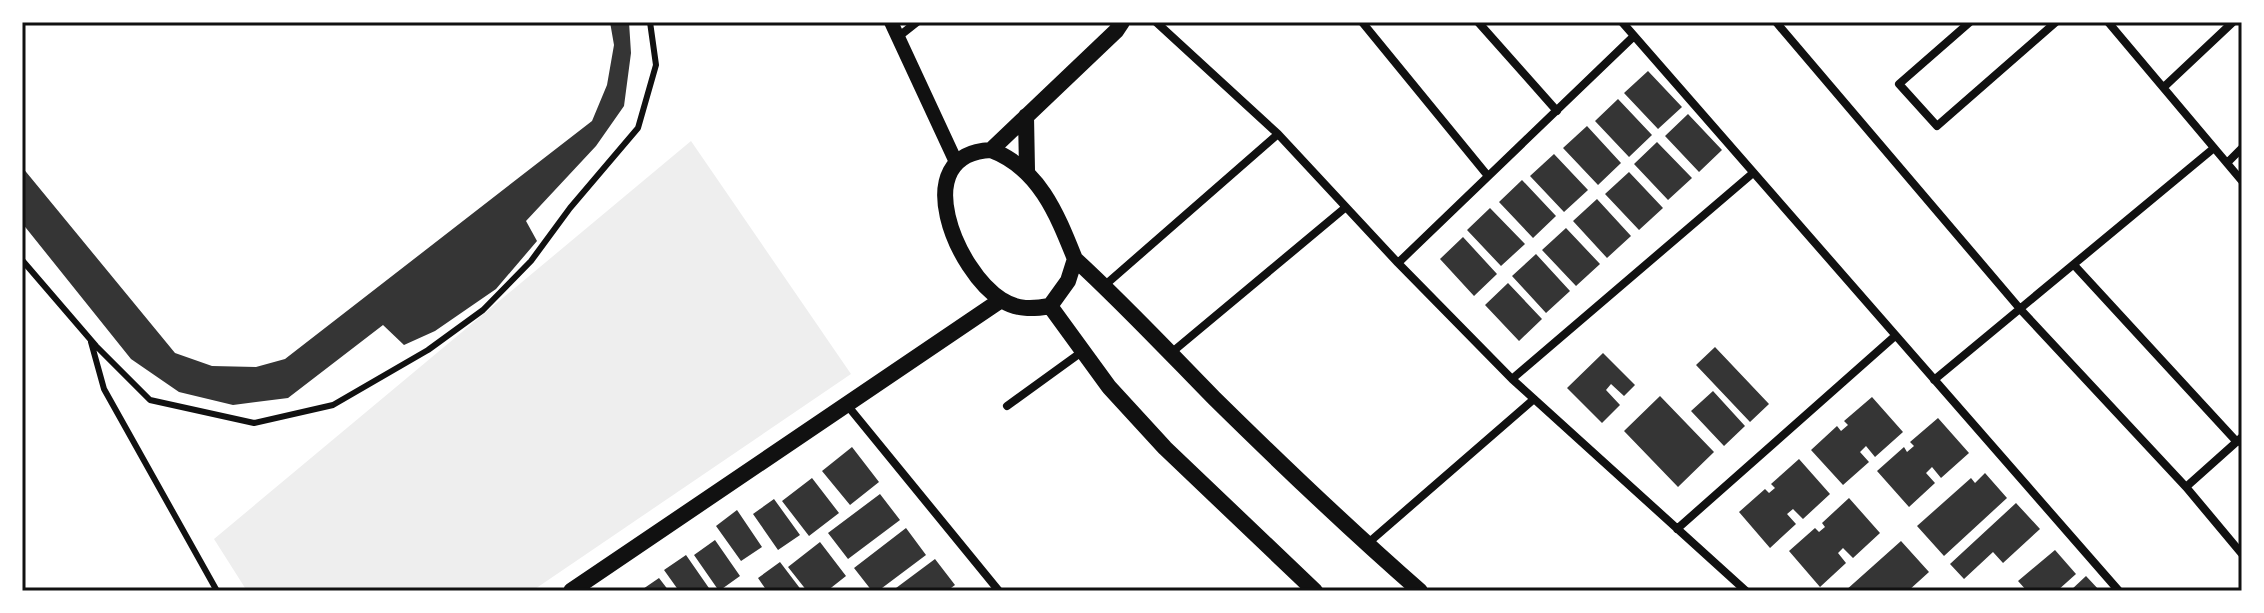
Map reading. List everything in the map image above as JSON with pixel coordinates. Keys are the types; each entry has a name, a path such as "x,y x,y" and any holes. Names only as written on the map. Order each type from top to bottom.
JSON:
{"main road":[{"path":"991,150 1122,22"},
{"path":"1026,116 1027,170"},
{"path":"1075,259 1068,281 1050,306 1031,309 1001,300 982,283 947,222 943,197 956,162 973,151 991,150 1009,157 1027,170 1056,213 1075,259 1367,544 1420,591"},
{"path":"571,591 1001,300"},
{"path":"1050,306 1109,387 1165,448 1315,591"}],"street":[{"path":"891,22 956,162"},
{"path":"898,37 917,22"},
{"path":"1156,22 1278,134 1512,379 1746,591"},
{"path":"1362,22 1488,176"},
{"path":"1478,22 1557,111"},
{"path":"1622,22 2119,591"},
{"path":"1776,22 2021,310 2186,487 2242,554"},
{"path":"1970,22 1899,84 1937,126 2056,22"},
{"path":"2108,22 2242,181"},
{"path":"2165,86 2233,22"},
{"path":"1398,263 1634,36"},
{"path":"1104,286 1278,134"},
{"path":"1934,380 2214,148"},
{"path":"2227,163 2242,148"},
{"path":"1512,379 1753,173"},
{"path":"1171,353 1346,207"},
{"path":"2074,265 2239,440 2186,487"},
{"path":"1677,529 1895,336"},
{"path":"1007,406 1083,351"},
{"path":"1367,544 1534,399"},
{"path":"847,405 999,591"}],"lane":[{"path":"22,260 90,338 150,400 254,423 333,405 439,342 483,310 531,261 570,208 638,128 656,65 650,22"},
{"path":"90,338 104,389 217,591"}],"shaded area":[{"path":"691,141 851,374 532,591 247,591 214,539"}],"building":[{"path":"610,22 629,22 631,53 624,106 596,146 526,221 537,241 496,289 435,331 404,345 383,325 288,398 233,405 179,392 131,359 22,223 22,167 175,353 212,366 256,367 285,359 592,121 607,85 614,45"},
{"path":"1648,71 1682,107 1658,129 1624,93"},
{"path":"1618,99 1652,135 1629,157 1595,121"},
{"path":"1688,114 1722,150 1699,172 1665,136"},
{"path":"1587,126 1621,163 1598,185 1563,148"},
{"path":"1657,142 1692,178 1668,200 1634,164"},
{"path":"1554,154 1588,190 1564,212 1530,176"},
{"path":"1629,172 1663,208 1639,230 1605,194"},
{"path":"1522,180 1556,216 1533,238 1499,202"},
{"path":"1597,199 1631,236 1607,258 1573,221"},
{"path":"1490,208 1525,244 1501,266 1467,230"},
{"path":"1566,228 1600,264 1576,286 1542,250"},
{"path":"1463,237 1497,274 1474,296 1440,259"},
{"path":"1536,254 1570,291 1546,313 1512,276"},
{"path":"1508,283 1542,319 1519,341 1485,305"},
{"path":"1715,347 1769,404 1750,422 1696,365"},
{"path":"1603,353 1635,385 1624,396 1611,384 1606,390 1620,405 1602,423 1567,388"},
{"path":"1713,391 1745,426 1724,446 1691,411"},
{"path":"1660,396 1714,452 1678,487 1624,431"},
{"path":"1872,397 1903,432 1875,457 1866,446 1860,452 1869,462 1843,485 1811,450 1837,426 1841,431 1848,425 1844,421"},
{"path":"1938,418 1969,453 1941,478 1932,467 1926,473 1935,483 1909,507 1877,471 1904,447 1907,452 1914,446 1910,442"},
{"path":"852,447 879,482 850,505 822,471"},
{"path":"1799,459 1830,494 1803,519 1793,509 1787,514 1796,524 1770,548 1739,512 1765,489 1769,493 1775,488 1771,484"},
{"path":"1985,473 2007,498 1944,556 1917,526 1971,478 1975,483"},
{"path":"812,478 839,513 809,536 782,501"},
{"path":"880,494 900,520 848,559 828,533"},
{"path":"1849,498 1880,533 1853,558 1843,548 1838,553 1846,563 1820,587 1789,551 1815,528 1819,532 1825,527 1822,523"},
{"path":"774,499 800,535 778,550 753,514"},
{"path":"2016,503 2040,529 2003,563 1993,552 1964,579 1950,564"},
{"path":"737,510 762,547 741,561 716,526"},
{"path":"906,528 926,555 878,591 872,591 854,568"},
{"path":"715,540 740,576 719,591 694,555"},
{"path":"1901,541 1929,572 1908,591 1845,591"},
{"path":"820,542 846,576 827,591 807,591 788,567"},
{"path":"2055,550 2076,574 2057,591 2027,591 2018,581"},
{"path":"686,555 711,591 679,591 664,570"},
{"path":"935,559 955,585 947,591 892,591"},
{"path":"780,562 802,591 767,591 758,578"},
{"path":"2086,576 2100,591 2070,591"},
{"path":"659,578 669,591 640,591"}]}
